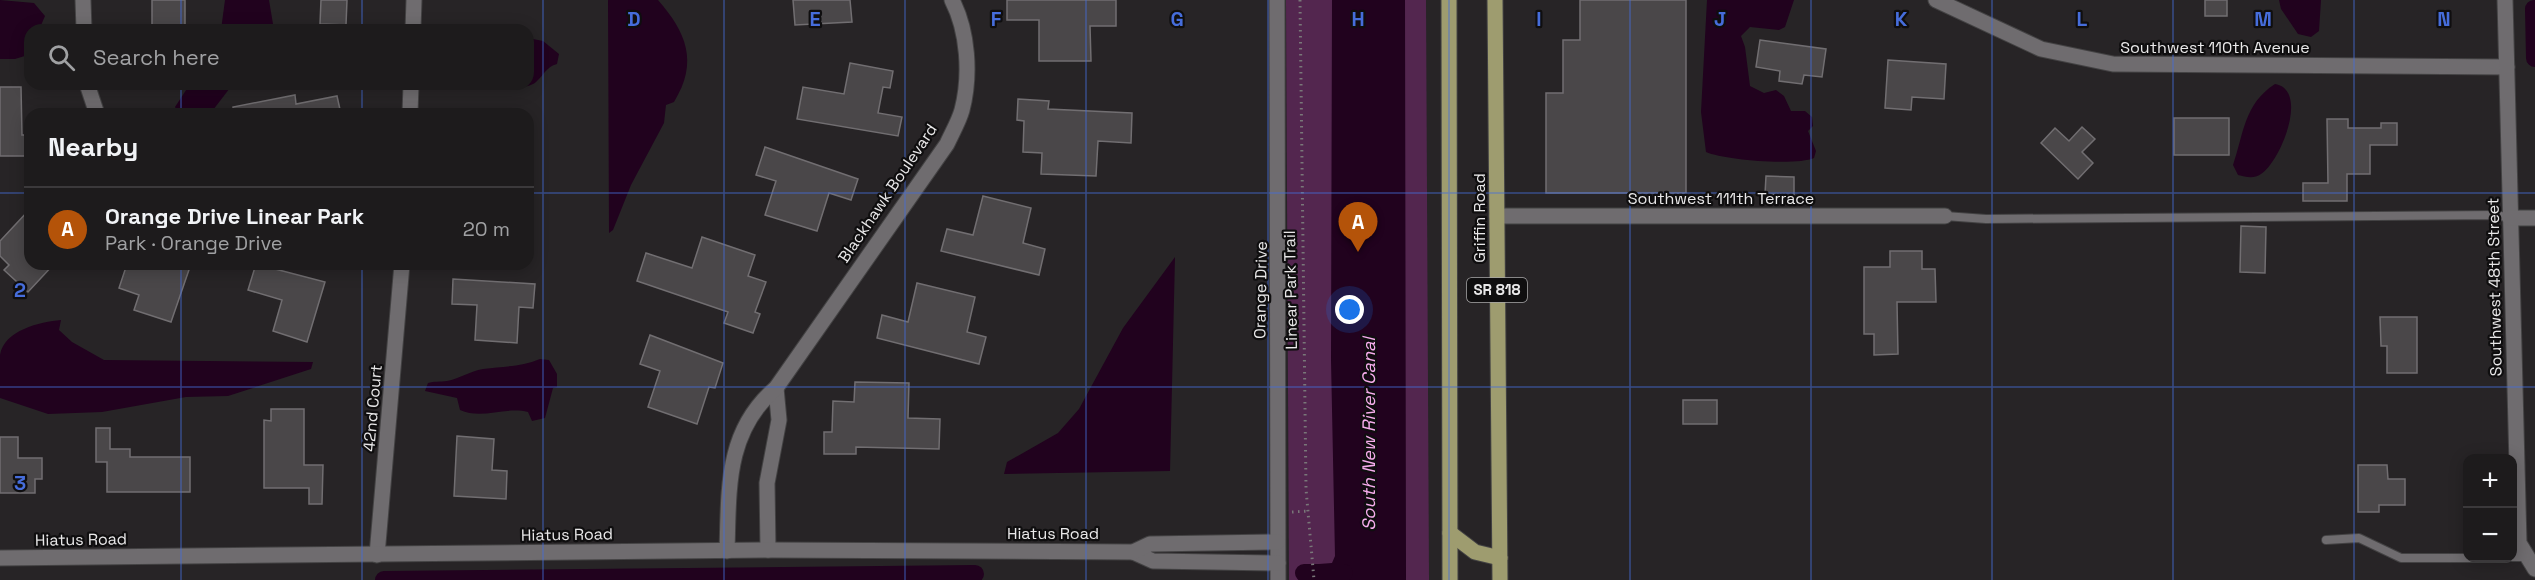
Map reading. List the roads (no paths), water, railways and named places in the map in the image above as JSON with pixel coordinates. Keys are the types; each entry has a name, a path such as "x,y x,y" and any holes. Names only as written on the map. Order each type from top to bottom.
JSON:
{"main road":[{"name":"Griffin Road","path":"1449,0 1450,580"},
{"name":"Griffin Road","path":"1495,0 1500,580"},
{"path":"1450,533 1474,552 1500,558"}],"street":[{"path":"83,0 84,24"},
{"path":"413,24 414,0"},
{"name":"Blackhawk Boulevard","path":"728,551 730,480 747,418 759,402 776,388 946,144 962,111 967,78 964,43 958,12 952,0"},
{"name":"Orange Drive","path":"1277,0 1278,580"},
{"name":"Southwest 110th Avenue","path":"1936,0 2041,49 2113,64 2507,67"},
{"name":"Southwest 48th Street","path":"2505,0 2519,543 2525,561"},
{"path":"89,90 95,108"},
{"path":"410,108 411,90"},
{"name":"Southwest 111th Terrace","path":"1497,216 1945,216"},
{"path":"2510,218 2535,218"},
{"name":"42nd Court","path":"377,555 401,270"},
{"path":"768,550 767,483 778,420 776,388"},
{"name":"Hiatus Road","path":"1134,552 1150,544 1277,542"},
{"name":"Hiatus Road","path":"0,558 768,550 1134,552 1153,561 1278,563"}],"lane":[{"path":"1945,216 1986,219 2496,215 2510,218"},
{"path":"2326,540 2359,538 2401,558 2463,558"}],"water":[{"path":"0,0 34,3 45,16 42,24 24,24 24,56 0,59"},
{"path":"225,0 269,0 273,24 222,24"},
{"path":"608,0 658,0 682,36 687,61 682,87 674,102 666,105 664,123 631,185 613,230 609,233"},
{"name":"South New River Canal","path":"1332,0 1405,0 1406,580 1319,580 1319,564 1332,563 1335,556 1331,360"},
{"path":"1707,0 1794,0 1785,27 1779,30 1750,27 1741,36 1745,47 1750,86 1764,93 1776,90 1784,96 1791,111 1805,111 1812,117 1813,126 1808,131 1816,151 1814,158 1792,162 1760,161 1706,152 1701,112"},
{"path":"2279,0 2321,0 2319,31 2311,37 2298,34 2281,9"},
{"path":"534,39 543,41 559,54 557,64 548,69 534,83"},
{"path":"2275,84 2285,89 2290,99 2291,112 2283,142 2276,156 2261,174 2253,177 2238,175 2233,165 2246,120 2257,101"},
{"path":"186,90 228,90 215,108 175,107"},
{"path":"1175,257 1170,471 1004,474 1007,462 1058,433 1079,409 1123,328"},
{"path":"61,320 59,330 72,342 104,360 313,362 311,369 228,396 186,397 102,412 48,414 0,398 0,355 8,339 34,325"},
{"path":"540,359 549,360 557,374 557,387 553,388 545,418 532,421 528,412 520,411 468,413 460,410 457,398 425,391 428,383 451,380 478,370 519,365"}],"waterway":[{"path":"2534,9 2535,58"},
{"path":"1304,573 1344,573"},
{"path":"384,580 975,574"}],"place":[{"name":"Orange Drive Linear Park","path":"1358,252"}]}
